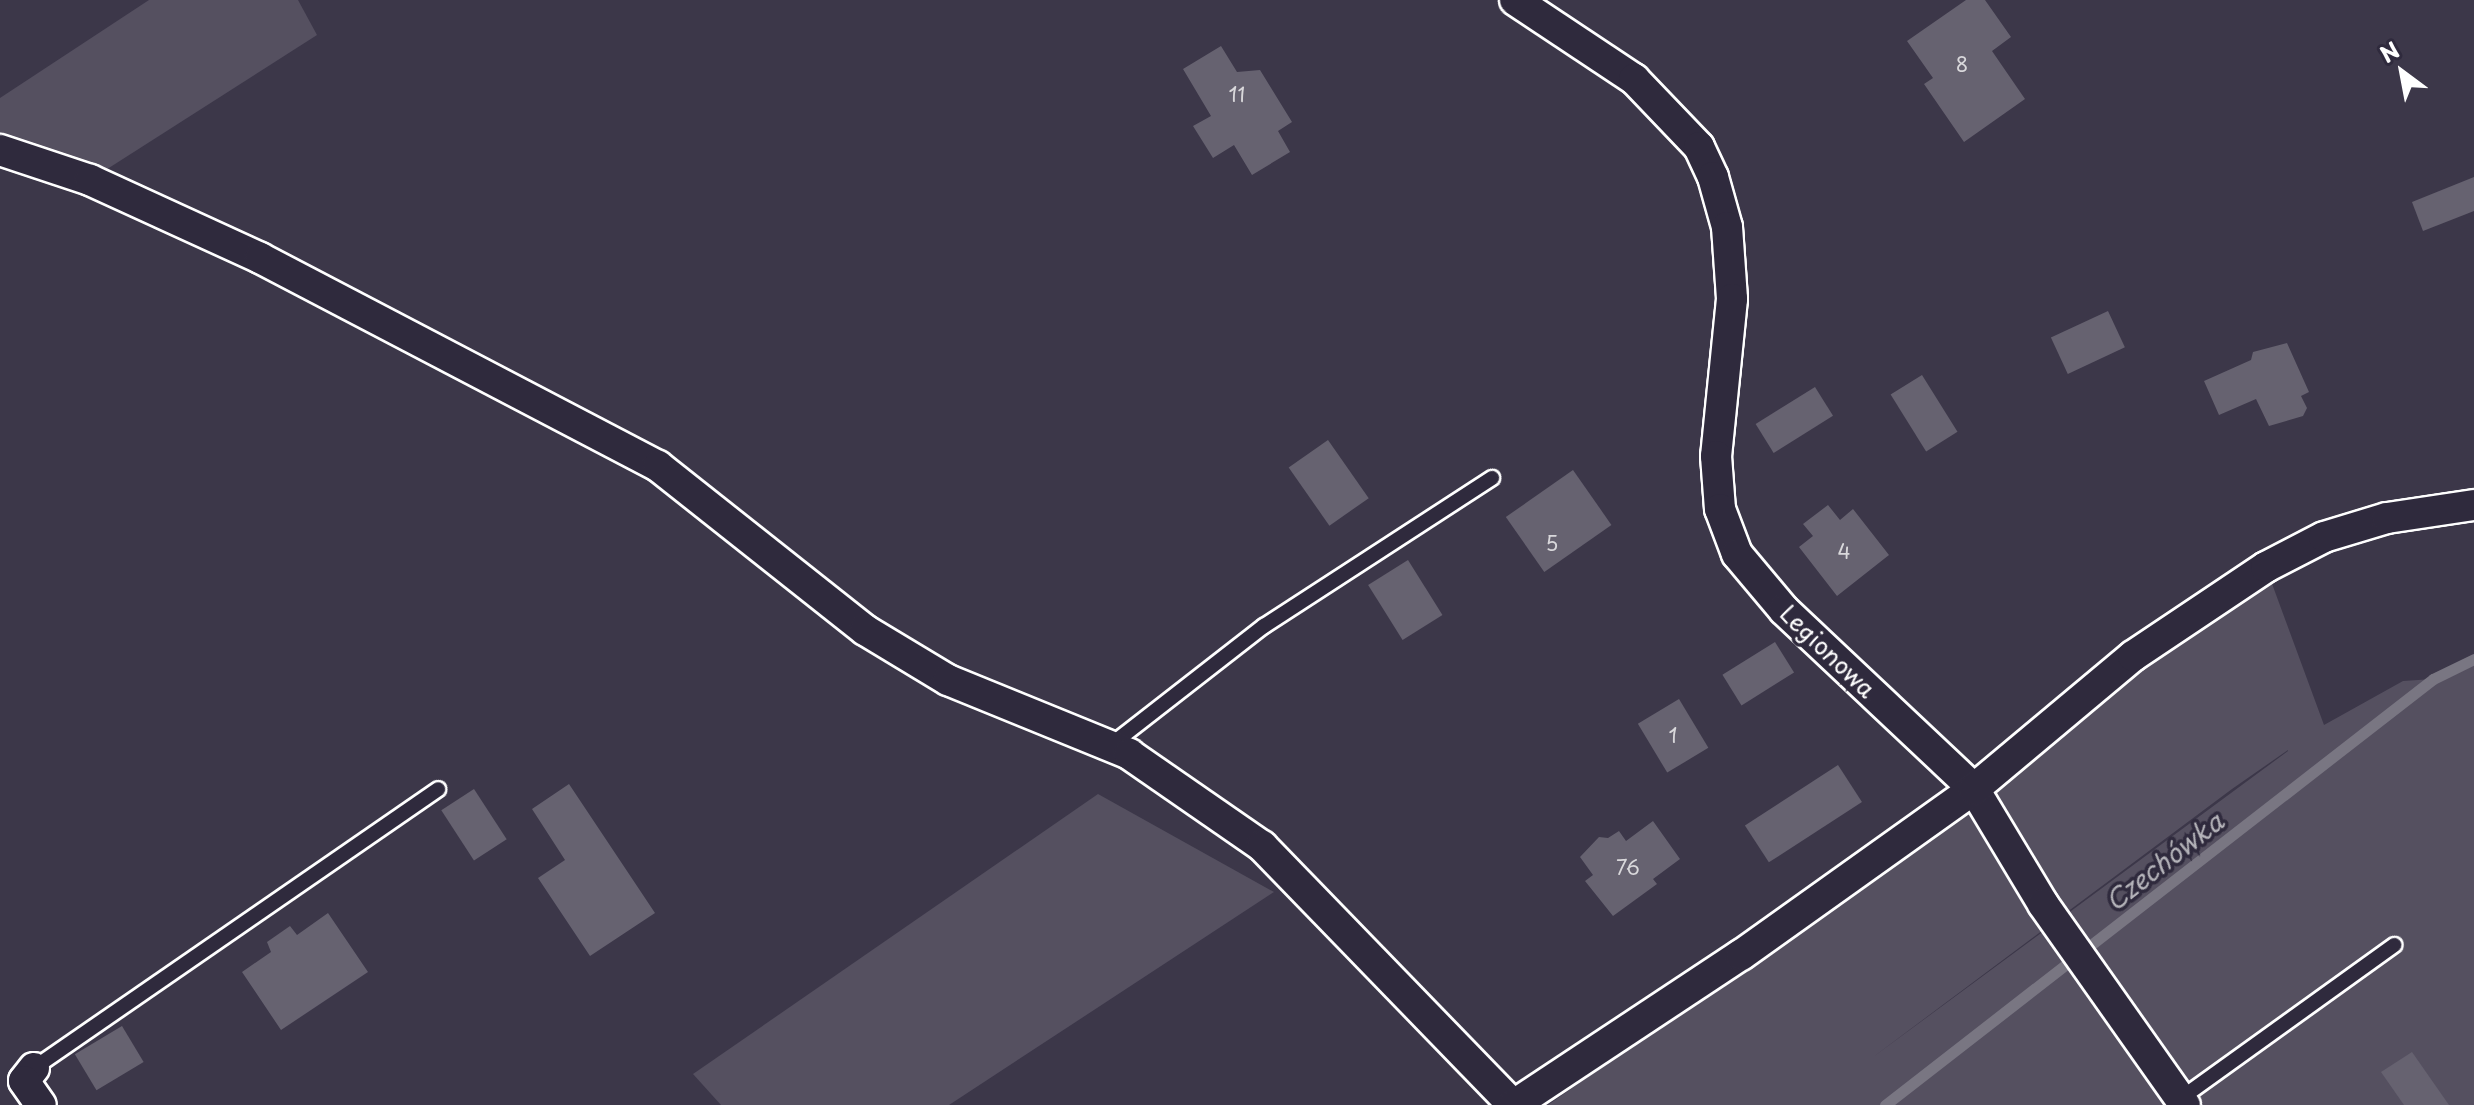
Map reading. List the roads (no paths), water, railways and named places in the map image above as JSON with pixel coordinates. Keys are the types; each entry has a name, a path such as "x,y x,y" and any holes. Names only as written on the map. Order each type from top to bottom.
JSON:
{"street":[{"name":"Legionowa","path":"1515,0 1634,79 1699,147 1713,177 1727,227 1732,299 1717,469 1720,509 1737,554 1784,610 1974,789 2043,904 2109,1003 2182,1102"},
{"path":"0,150 90,180 260,258 658,466 865,630 948,680 1111,745 1219,813 1262,846 1514,1105 1741,955 1974,789 2133,656 2266,567 2324,537 2374,522 2474,505"},
{"path":"34,1068 24,1081 41,1105"}],"lane":[{"path":"1111,745 1264,626 1492,478"},
{"path":"34,1068 438,789"},
{"path":"2182,1102 2394,945"}],"waterway":[{"name":"Czechówka","path":"1885,1105 2433,679 2474,659"}]}
